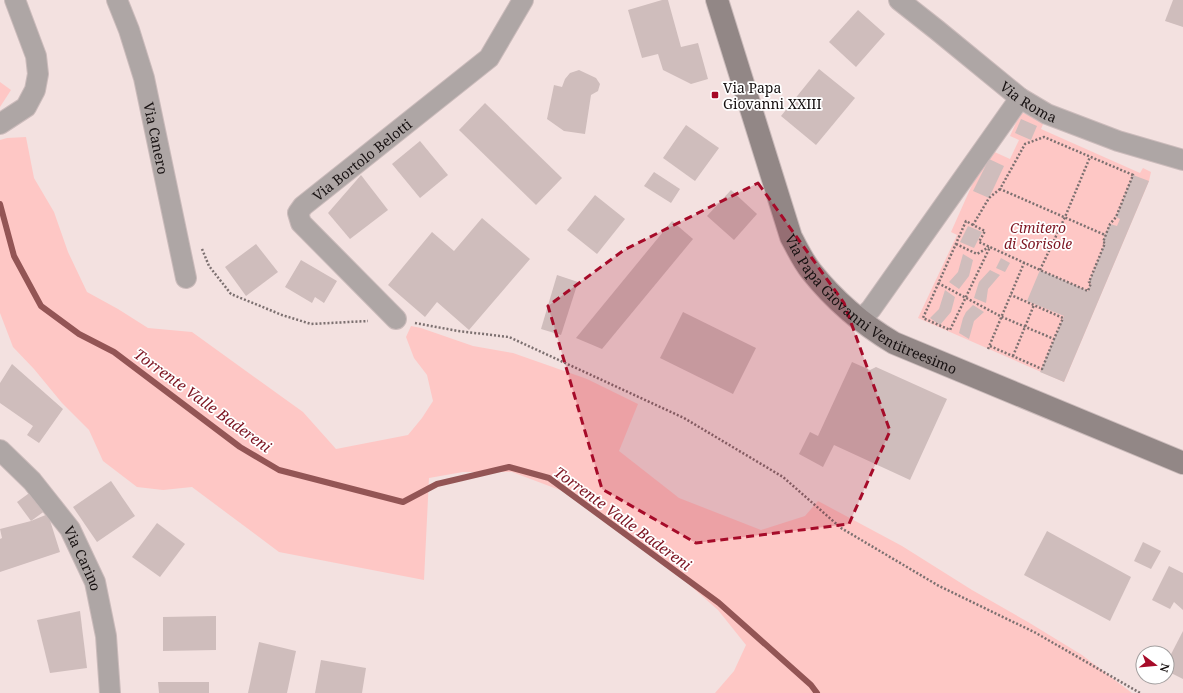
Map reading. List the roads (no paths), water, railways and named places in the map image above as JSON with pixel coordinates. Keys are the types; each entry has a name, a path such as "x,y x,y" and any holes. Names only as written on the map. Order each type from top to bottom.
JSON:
{"street":[{"path":"2,123 26,107 35,90 38,74 36,56 15,0"},
{"name":"Via Canero","path":"117,0 129,30 144,78 186,278"},
{"name":"Via Bortolo Belotti","path":"396,319 301,223 298,213 304,206 489,58 523,0"},
{"name":"Via Papa Giovanni Ventitreesimo","path":"717,0 791,237 810,271 845,309 875,332 894,343 1183,463"},
{"name":"Via Roma","path":"899,0 1020,98 1048,114 1104,135 1183,160"},
{"path":"860,320 871,309 1020,98"},
{"name":"Via Carino","path":"0,450 32,481 70,529 95,582 106,636 110,693"}],"waterway":[{"name":"Torrente Valle Badereni","path":"0,204 14,256 41,306 79,334 114,352 240,447 279,470 403,502 437,484 509,467 549,478 719,603 811,685 817,693"}],"place":[{"name":"Via Papa Giovanni XXIII","path":"715,95"}],"park label":[{"name":"Cimitero di Sorisole","path":"1038,236"}]}
